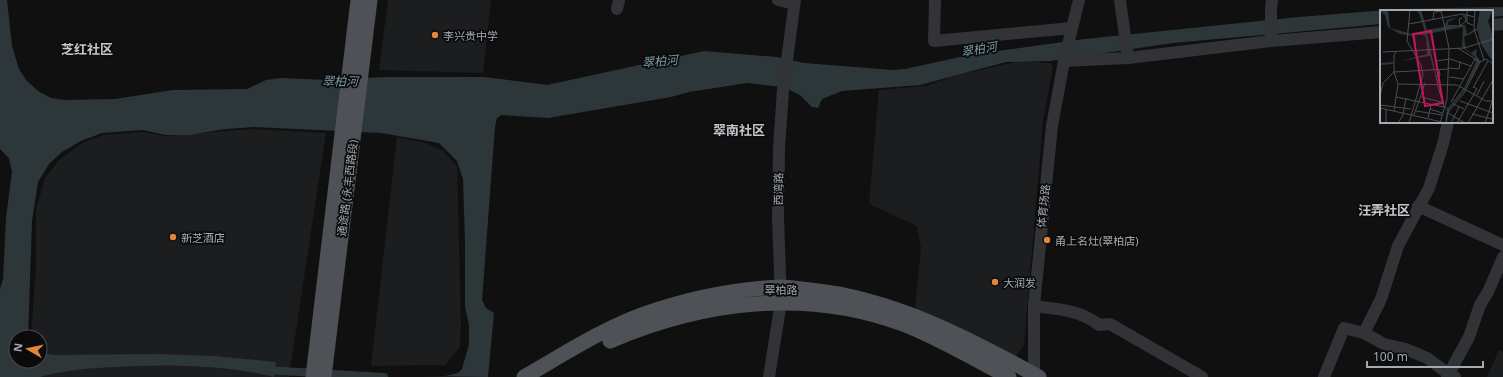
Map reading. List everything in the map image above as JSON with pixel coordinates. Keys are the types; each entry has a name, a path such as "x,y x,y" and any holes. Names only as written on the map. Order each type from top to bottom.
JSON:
{"main road":[{"name":"通途路 (永丰西路段)","path":"348,133 350,60 358,0"},
{"name":"通途路 (永丰西路段)","path":"313,377 320,357 348,133 365,51 370,0"},
{"name":"翠柏路","path":"524,377 592,339 643,314 718,294 828,292 885,304 933,324 1036,376"},
{"name":"翠柏路","path":"540,377 606,342 645,326 714,308 781,294 819,304 858,311 903,324 951,346 1009,377"},
{"name":"通途路 (永丰西路段)","path":"320,357 324,377"}],"street":[{"path":"778,0 795,2"},
{"path":"935,0 934,41 1072,28"},
{"name":"体育场路","path":"1036,376 1034,306 1052,126 1064,61 1079,0"},
{"path":"1120,0 1121,21 1127,54"},
{"name":"西湾路","path":"769,377 781,294 778,186 783,90 795,2"},
{"path":"1271,40 1272,5"},
{"path":"1493,25 1503,24"},
{"path":"1064,61 1271,40 1380,32"},
{"path":"1364,333 1380,299 1398,246 1418,206 1429,188 1443,144 1448,123"},
{"path":"1418,206 1503,245"},
{"path":"1324,377 1344,328 1364,333 1384,344 1406,349 1427,358 1450,376 1469,337 1480,305 1488,292 1503,257"},
{"path":"1034,306 1070,311 1089,317 1099,325 1110,324 1202,377"}],"shaded area":[{"name":"李兴贵中学","path":"388,0 491,0 483,73 379,70"},
{"path":"1020,61 1050,63 1053,67 1043,121 1024,345 1016,357 915,310 921,248 917,226 869,204 879,90 926,86 958,75"},
{"name":"新芝酒店","path":"252,129 326,133 289,377 29,377 34,369 48,369 48,329 32,329 36,264 36,210 45,178 60,159 84,142 103,135 143,132 164,136"},
{"path":"397,137 426,143 443,151 457,166 461,325 460,347 445,365 371,366"},
{"path":"1499,350 1503,352 1503,377 1487,377"}],"water":[{"name":"翠柏河","path":"0,0 7,0 12,46 19,69 26,80 38,91 51,98 65,100 115,99 173,90 247,89 266,80 281,78 326,80 386,77 485,77 547,85 704,51 777,57 804,63 893,70 905,69 969,55 1085,39 1299,17 1380,11 1380,24 1173,43 1050,61 1006,62 920,85 842,91 822,99 818,108 812,107 800,95 783,87 747,83 548,118 502,115 497,118 495,127 482,300 486,308 494,313 488,377 420,376 445,376 458,373 462,369 469,344 469,325 465,307 463,179 457,161 439,143 381,133 254,127 225,129 189,135 165,135 143,130 102,133 81,141 62,152 49,164 38,182 32,221 28,329 8,329 8,369 48,369 48,354 158,354 214,356 276,362 274,377 231,369 163,365 83,369 40,377 0,377 0,289 3,279 6,218 12,172 9,158 0,149"},
{"path":"1503,7 1503,16 1493,17 1493,10 1386,10 1399,9"}],"waterway":[{"path":"265,370 384,377"}],"place":[{"name":"李兴贵中学","path":"435,35"},
{"name":"新芝酒店","path":"173,237"},
{"name":"甬上名灶(翠柏店)","path":"1047,240"},
{"name":"大润发","path":"995,282"}],"district":[{"name":"芝红社区","path":"87,49"},
{"name":"翠南社区","path":"739,130"},
{"name":"汪弄社区","path":"1384,210"}]}
